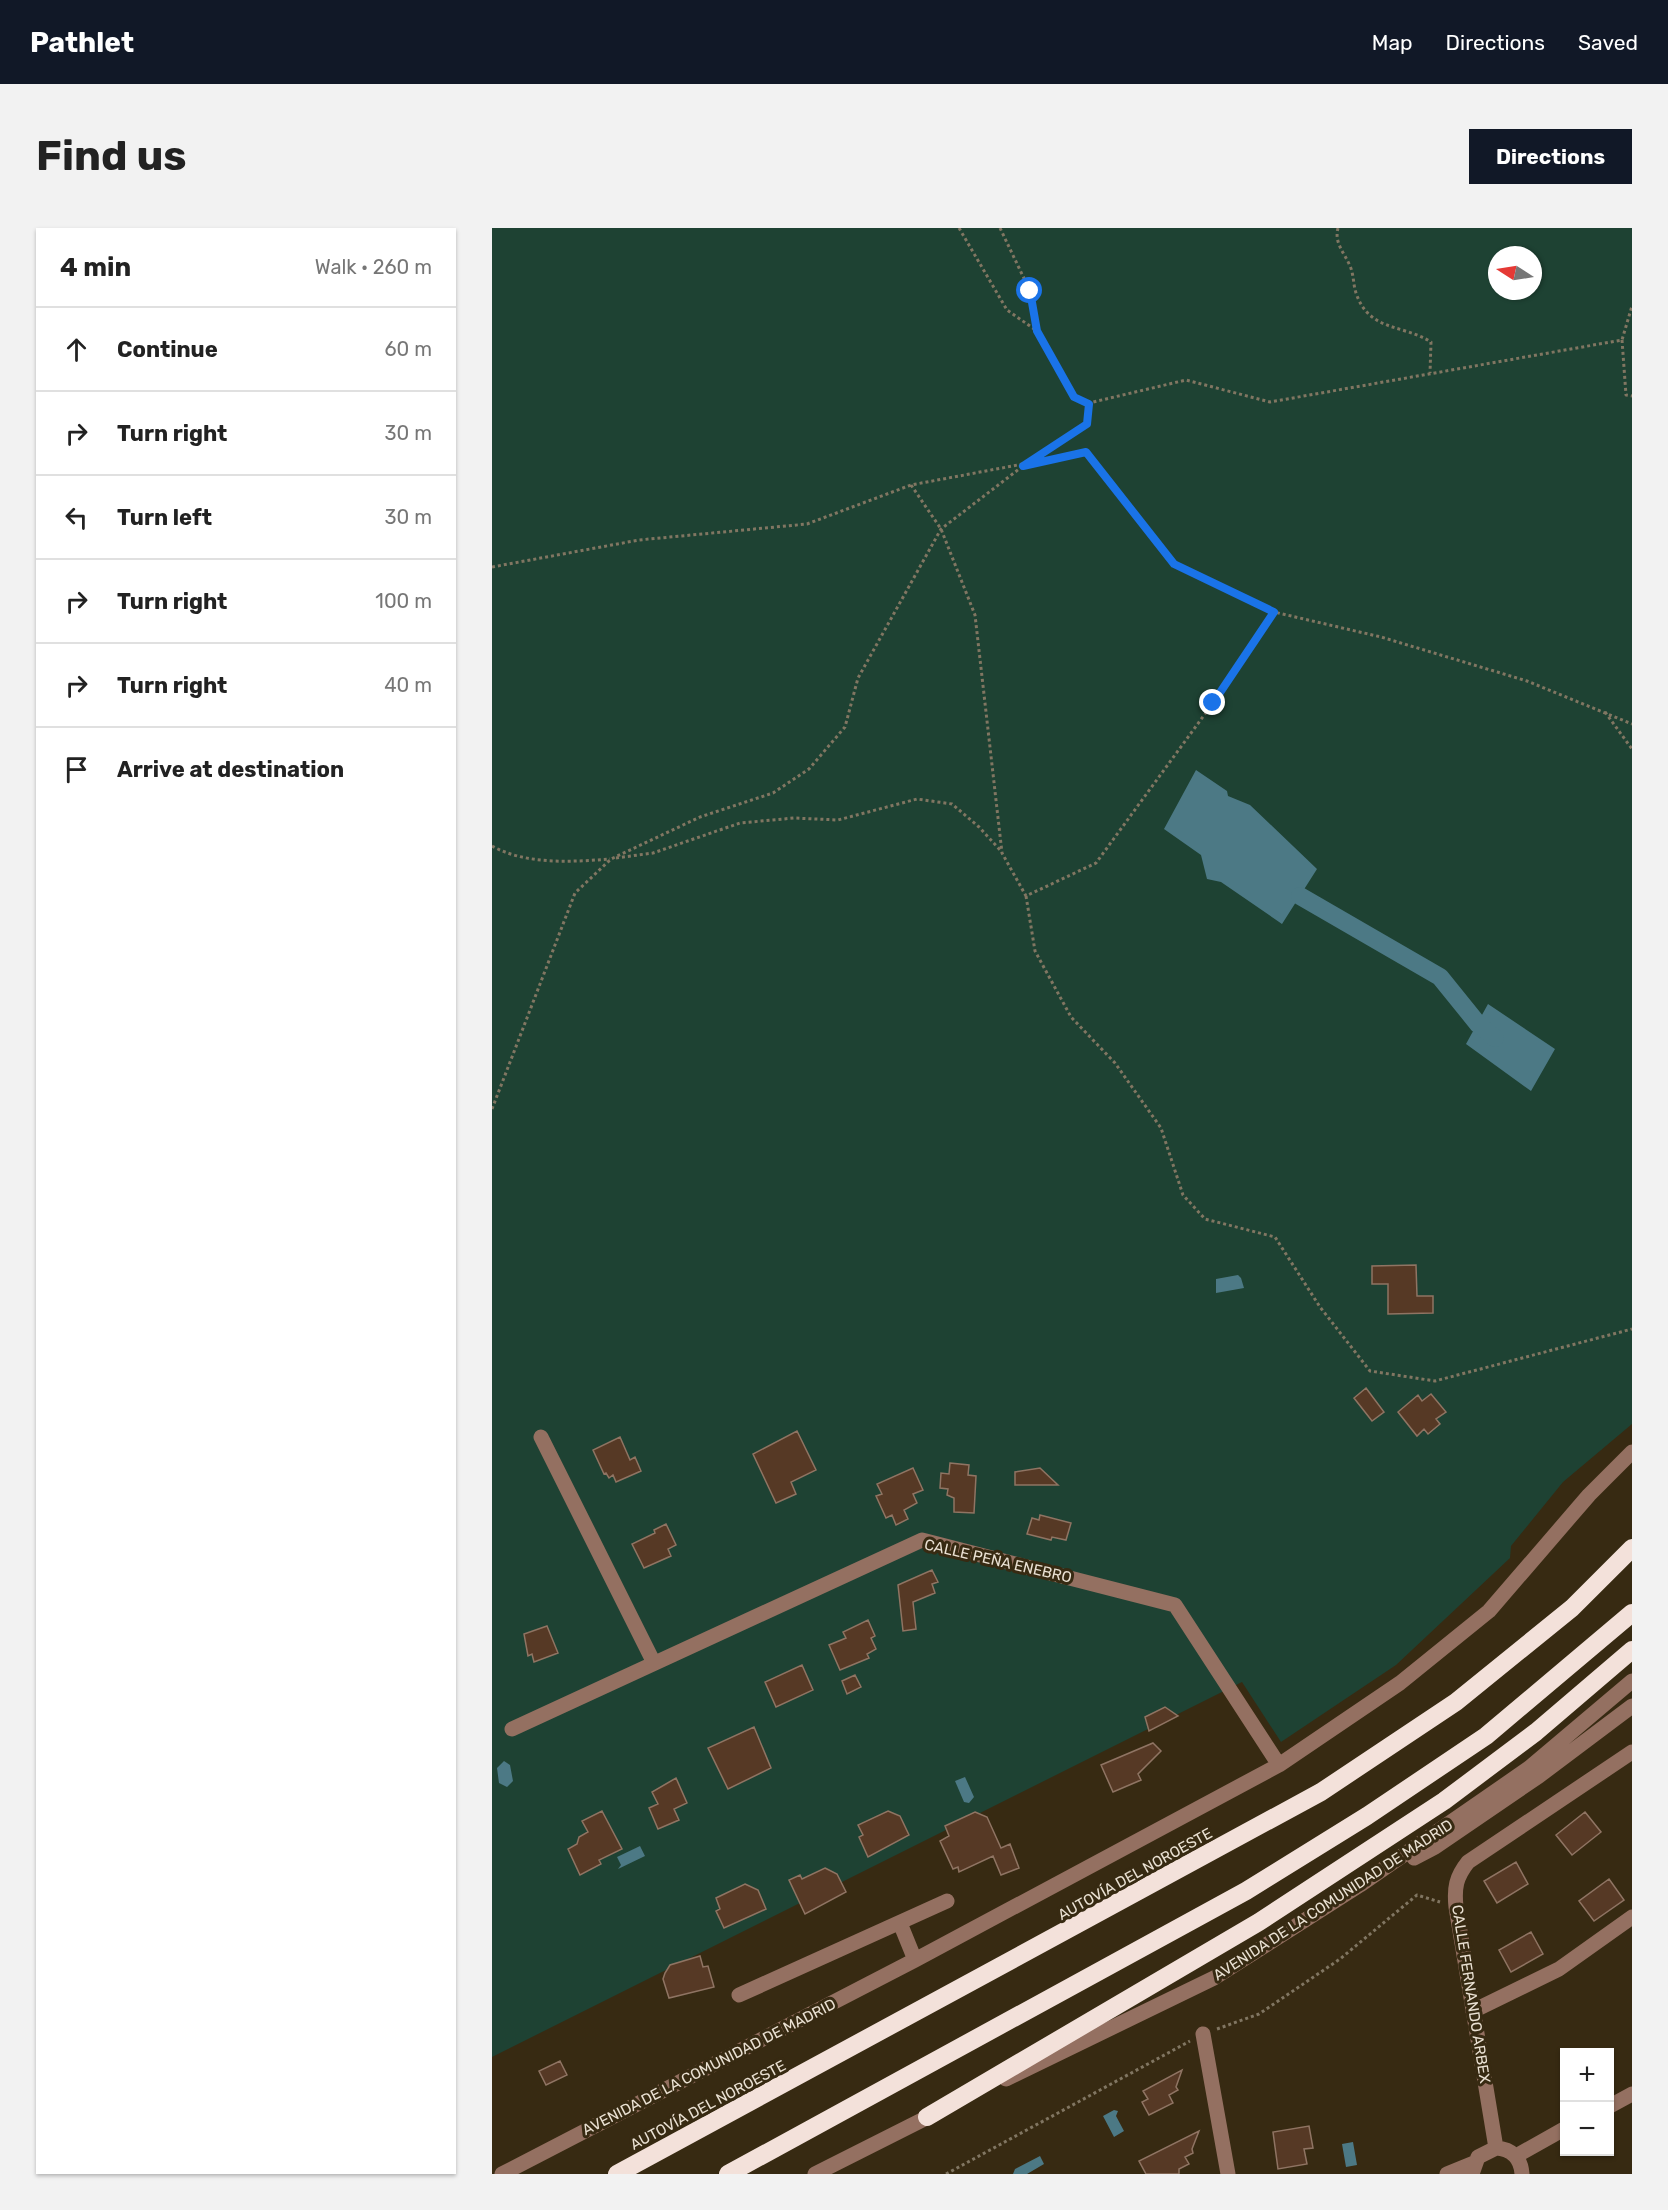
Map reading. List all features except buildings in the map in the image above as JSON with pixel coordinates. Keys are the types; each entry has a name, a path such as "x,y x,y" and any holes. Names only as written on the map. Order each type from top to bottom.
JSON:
{"highway":[{"name":"AUTOVÍA DEL NOROESTE","path":"618,2174 1321,1792 1456,1702 1572,1608 1632,1548"},
{"path":"728,2174 1266,1879 1367,1816 1486,1736 1632,1613"},
{"path":"927,2117 1259,1922 1444,1801 1536,1732 1632,1650"}],"street":[{"path":"541,1437 654,1663"},
{"name":"AVENIDA DE LA COMUNIDAD DE MADRID","path":"502,2174 915,1960 1280,1765 1400,1683 1489,1611 1589,1495 1632,1452"},
{"name":"CALLE PEÑA ENEBRO","path":"512,1729 922,1540 1175,1605 1280,1765"},
{"name":"AVENIDA DE LA COMUNIDAD DE MADRID","path":"815,2174 1214,1978 1360,1885 1530,1768 1632,1681"},
{"path":"1360,1885 1435,1847 1539,1776 1630,1706"},
{"name":"CALLE FERNANDO ARBEX","path":"1496,2148 1456,1907 1454,1889 1458,1874 1468,1862 1632,1752"},
{"path":"739,1995 947,1901"},
{"path":"1473,2011 1559,1969 1632,1917"},
{"path":"900,1923 915,1960"},
{"path":"1203,2034 1228,2174"},
{"path":"1614,2104 1632,2094"},
{"path":"1516,2156 1560,2131"},
{"path":"1447,2174 1473,2168 1483,2152 1496,2148 1510,2151 1516,2156 1522,2174"}],"path":[{"path":"959,228 1007,310 1037,331"},
{"path":"1000,228 1030,291 1037,331 1074,397 1089,404 1186,380 1270,402 1622,340"},
{"path":"1338,228 1336,242 1353,272 1356,293 1366,312 1378,323 1419,335 1431,342 1430,374"},
{"path":"1632,306 1622,340 1626,395 1632,396"},
{"path":"492,1109 575,893 611,859 700,817 773,793 809,769 845,727 858,678 941,529 1023,466 1087,424 1089,404"},
{"path":"492,567 639,540 807,524 911,485 1023,466 1086,452 1174,564 1274,612 1381,637 1527,681 1632,724"},
{"path":"911,485 941,529 975,615 1002,853"},
{"path":"1026,896 1096,862 1213,703 1274,612"},
{"path":"1604,711 1632,749"},
{"path":"492,846 509,855 531,858 611,859 653,853 740,823 794,818 838,820 917,799 952,804 979,826 1002,853 1026,896 1035,951 1071,1017 1115,1063 1161,1128 1183,1195 1205,1219 1275,1237 1320,1307 1370,1371 1435,1381 1632,1329"},
{"path":"946,2174 1203,2034 1259,2014 1340,1959 1417,1895 1456,1907"}],"green space":[{"path":"492,228 1632,228 1632,1424 1563,1482 1511,1546 1510,1558 1396,1665 1281,1742 1242,1682 492,2057"}],"water":[{"path":"1196,770 1227,791 1228,796 1250,805 1317,869 1282,924 1221,882 1207,879 1201,855 1164,829"},
{"path":"1488,1004 1555,1049 1531,1091 1466,1044"},
{"path":"1238,1275 1244,1288 1216,1293 1216,1279"},
{"path":"504,1761 510,1765 513,1781 507,1787 499,1783 497,1768"},
{"path":"965,1777 974,1797 969,1803 964,1802 955,1781"},
{"path":"640,1846 645,1856 618,1869 621,1865 617,1857"},
{"path":"1114,2110 1118,2111 1116,2116 1124,2131 1114,2137 1103,2116"},
{"path":"1353,2142 1357,2165 1346,2167 1342,2144"},
{"path":"1040,2156 1044,2164 1027,2174 1013,2174 1015,2169"}],"waterway":[{"path":"1300,896 1440,977 1478,1024 1495,1038"}],"route":[{"path":"1030,291 1037,331 1074,397 1089,404 1087,424 1023,466 1086,452 1174,564 1274,612 1213,703"}]}
